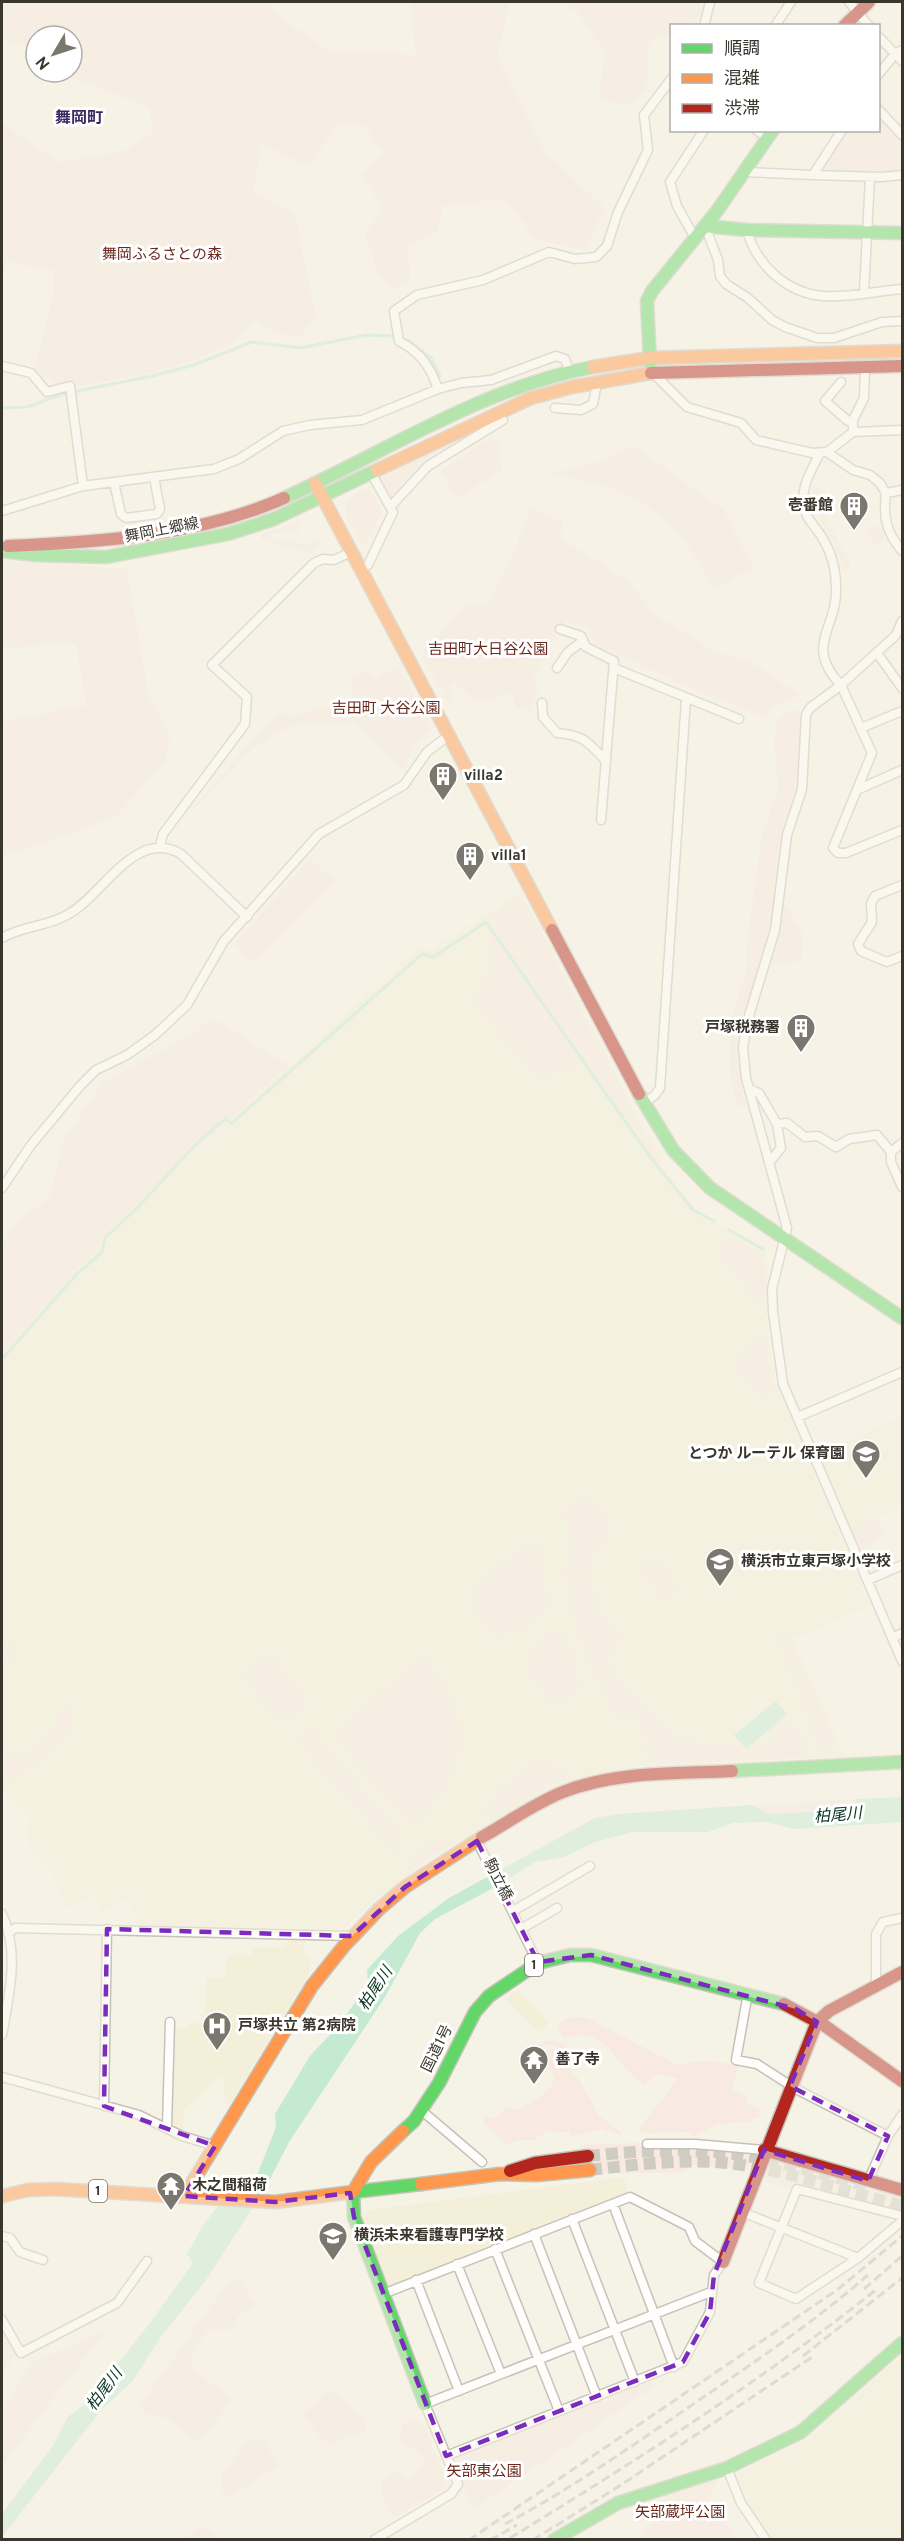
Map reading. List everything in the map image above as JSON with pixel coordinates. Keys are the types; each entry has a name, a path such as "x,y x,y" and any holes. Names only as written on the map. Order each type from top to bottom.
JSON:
{"main road":[{"path":"845,24 853,7 869,2"},
{"path":"653,373 649,357 647,302 652,291 705,226 771,134"},
{"path":"705,226 747,230 903,233"},
{"name":"舞岡上郷線","path":"2,546 68,544 158,534 226,519 271,504 485,401 525,385 570,374 649,357 903,351"},
{"name":"舞岡上郷線","path":"2,551 34,555 97,557 157,549 228,534 274,519 486,417 531,398 597,383 653,373 903,366"},
{"path":"315,483 644,1103 673,1150 695,1175 785,1241 903,1318"},
{"path":"189,2196 215,2146 312,1986 352,1936 405,1887 477,1841 572,1788 603,1781 631,1777 903,1762"},
{"name":"国道1号","path":"353,2192 370,2162 404,2132 421,2110 439,2083 475,2012 489,1996 538,1963 570,1955 591,1955 748,1993 796,2009 903,2081"},
{"path":"723,2262 764,2150 817,2022 829,2011 900,1976"},
{"path":"764,2150 903,2190"},
{"path":"500,2174 535,2163 588,2156"},
{"path":"425,2404 354,2217 353,2192 500,2174 537,2175 590,2170"},
{"name":"1","path":"2,2196 28,2190 54,2189 296,2201 353,2192"},
{"path":"554,2540 618,2503 727,2468 801,2433 903,2343"}],"street":[{"path":"704,24 710,2"},
{"path":"776,24 791,2"},
{"path":"853,7 867,24"},
{"path":"880,37 899,52 903,61"},
{"path":"880,74 899,52"},
{"path":"438,388 428,363 414,350 399,341 394,310 429,291 483,280 549,252 575,259 596,257 607,246 618,212 648,150 645,115 670,81"},
{"path":"880,110 903,135"},
{"path":"694,238 677,206 670,182 703,132"},
{"path":"813,175 841,132"},
{"path":"744,172 870,177 903,175"},
{"path":"864,292 870,177"},
{"path":"705,226 720,276 726,284 748,298 772,320 785,327 818,338 834,338 882,322 903,321"},
{"path":"747,230 764,264 788,286 823,296 903,289"},
{"path":"2,511 83,486 214,469 239,459 283,431 362,420 438,388 491,380 556,356 565,359 570,374"},
{"path":"2,366 31,373 47,392 70,386 83,486"},
{"path":"853,432 853,420 864,398 865,368"},
{"path":"653,373 687,407 741,423 756,440 812,453 824,452 880,483 886,493 883,512 886,528 903,551"},
{"path":"841,382 825,400 848,421 853,420"},
{"path":"555,408 581,410 593,404 597,383"},
{"path":"391,506 428,466 503,420"},
{"path":"903,430 853,432 824,452 803,490 806,515 822,537 833,560 837,590 822,646 825,662 841,685 872,753 833,848 838,853 846,853 903,830"},
{"path":"360,569 368,564 391,517 391,506 371,473"},
{"path":"114,482 121,514 126,518 157,514 160,509 154,477"},
{"path":"886,493 903,490"},
{"path":"160,846 163,834 245,724 247,697 212,664 314,563 323,559 334,560 351,552"},
{"path":"902,626 878,653 810,708 806,715 802,789 787,836 775,930 748,1018 743,1047 749,1089 787,1228 774,1279 773,1312 783,1384 903,1661"},
{"path":"560,630 581,636 586,647 614,661 601,820"},
{"path":"556,668 568,652 583,641"},
{"path":"878,653 903,688"},
{"path":"614,668 739,719"},
{"path":"644,1103 656,1095 660,1088 686,699"},
{"path":"542,703 543,717 557,733 575,735 587,740 606,761"},
{"path":"861,728 903,711"},
{"path":"2,1188 31,1145 96,1070 127,1055 155,1035 187,1005 213,956 319,834 404,785 427,752 448,736"},
{"path":"859,789 903,770"},
{"path":"2,938 16,929 67,915 86,903 117,868 134,857 160,846 169,847 181,854 247,917"},
{"path":"903,885 875,896 871,904 872,922 858,944 867,955 887,962 903,956"},
{"path":"749,1089 759,1093 777,1124 781,1148 769,1163"},
{"path":"777,1124 787,1123 806,1137 818,1136 836,1147 849,1139 877,1135 891,1152 891,1162 903,1187"},
{"path":"891,1152 903,1143"},
{"path":"798,1417 903,1372"},
{"path":"868,1580 903,1565"},
{"path":"892,1638 903,1633"},
{"name":"駒立橋","path":"477,1841 538,1963"},
{"path":"512,1909 590,1866"},
{"path":"521,1929 557,1908"},
{"path":"2,1914 10,1932 12,1959 5,1993 2,2035"},
{"path":"876,1986 876,1934 883,1922 903,1918"},
{"path":"10,1932 15,1928 107,1929 352,1936"},
{"path":"104,2106 107,1929"},
{"path":"748,1993 736,2060 757,2064 790,2086 888,2136"},
{"path":"167,2127 170,2022"},
{"path":"2,2077 139,2115 182,2136 215,2146"},
{"path":"421,2110 482,2162"},
{"path":"868,2181 888,2136 903,2115"},
{"path":"647,2144 764,2150"},
{"path":"903,2216 797,2189 759,2283 796,2299 858,2258 903,2222"},
{"path":"382,2294 630,2198 689,2227 695,2241 723,2262 714,2275 710,2312 683,2362 447,2456"},
{"path":"613,2204 674,2367"},
{"path":"742,2212 858,2258"},
{"path":"572,2219 635,2382"},
{"path":"534,2234 597,2397"},
{"path":"2,2236 10,2238 20,2252 43,2260"},
{"path":"495,2249 559,2411"},
{"path":"2,2320 21,2354 117,2303 147,2261"},
{"path":"457,2264 501,2374"},
{"path":"416,2280 459,2391"},
{"path":"374,2540 450,2494 458,2484 425,2404 711,2292"},
{"path":"727,2468 741,2504 766,2540"}],"highlighted area":[{"path":"477,1841 538,1962 591,1955 796,2009 817,2022 790,2086 888,2136 868,2181 764,2150 714,2275 710,2312 683,2362 446,2456 354,2217 350,2193 275,2202 184,2196 215,2146 104,2106 107,1929 352,1936 405,1887"}],"shaded area":[{"path":"521,892 659,1156 661,1168 697,1211 761,1246 767,1254 767,1329 775,1381 870,1606 793,1639 845,1757 642,1765 575,1778 548,1788 436,1855 372,1903 344,1929 140,1926 130,1899 100,1911 93,1896 66,1908 51,1868 42,1865 32,1851 27,1830 33,1824 2,1789 2,1354 122,1219 418,948 429,951"},
{"name":"とつか ルーテル 保育園","path":"902,1417 902,1506 851,1529 819,1454"},
{"name":"戸塚共立 第2病院","path":"287,1937 305,1938 304,1956 310,1957 309,1974 230,2103 225,2103 224,2079 216,2079 184,2110 183,2131 173,2127 170,2122 172,2032 176,2028 188,2028 189,2023 205,2023 207,1977 226,1978 227,1955 252,1955 253,1947 286,1948"},
{"path":"518,1990 549,2023 539,2032 506,1999"},
{"path":"624,2177 628,2194 387,2289 361,2221 370,2210"},
{"path":"902,2356 902,2533 896,2539 773,2539 745,2500 738,2473 805,2441"}],"green space":[{"name":"舞岡ふるさとの森","path":"2,2 270,2 273,12 329,51 416,55 410,2 527,2 509,4 497,57 543,150 604,207 586,250 536,240 506,199 443,205 438,231 408,246 410,281 392,289 377,271 365,234 382,210 363,174 384,154 364,125 334,126 311,167 262,144 253,192 295,214 316,316 300,338 269,330 255,319 234,343 192,361 149,374 65,389 35,369 54,289 53,270 7,262 2,278 2,123 58,162 124,151 152,134 150,107 84,82 84,24 24,24 24,46 2,38"},
{"path":"559,2 702,2 699,21 692,24 670,24 670,33 649,42 647,86 632,105 599,100 604,51 578,13"},
{"path":"880,116 902,140 902,171 881,174 825,171 823,167 846,132 880,132"},
{"path":"474,431 416,470 397,495 391,497 386,494 380,480 384,474"},
{"path":"493,436 499,445 502,470 457,498 439,471"},
{"path":"632,445 723,509 753,567 714,589 685,543 662,518 648,507 608,487 551,474 599,462"},
{"path":"814,483 834,502 825,516 850,564 850,569 842,570 840,558 818,515 812,494"},
{"path":"368,487 382,512 364,547 347,520 345,505 357,493"},
{"name":"吉田町大日谷公園","path":"530,508 563,522 560,538 626,579 657,616 718,653 753,663 800,695 780,703 762,716 694,690 592,642 588,628 564,621 534,677 539,689 529,711 516,707 511,693 480,700 468,695 454,682 451,707 422,657 425,648 464,606 488,603 512,557"},
{"path":"299,521 298,534 282,531 272,534 271,538 285,541 286,538 309,546 310,541 322,542 311,553 260,539 262,534"},
{"path":"880,526 885,538 874,546 866,529"},
{"path":"2,561 127,569 149,698 170,734 166,759 116,817 2,857 2,709 5,721 86,705 76,644 2,648"},
{"name":"吉田町 大谷公園","path":"398,664 431,728 424,738 410,747 410,758 402,770 347,715 352,705 353,674 369,672 377,680"},
{"path":"334,706 353,725 316,722 295,725 275,734 241,760 180,822 267,724 283,713 291,715"},
{"path":"788,710 800,711 801,717 797,784 781,833 774,889 802,932 802,958 793,963 761,964 744,1016 740,1069 746,1105 739,1107 730,1070 731,1030 745,972 762,835 778,790 774,743 777,722"},
{"path":"310,859 335,881 253,963 234,943"},
{"path":"520,896 656,1155 657,1166 653,1165 589,1071 587,1063 552,1074 538,1075 475,1005 476,993 493,965 488,932 500,926 572,1034 508,932 490,916"},
{"path":"212,1018 288,1065 122,1219 2,1354 2,1243 19,1221 50,1196 62,1143 104,1081 193,1034"},
{"path":"730,1238 761,1253 765,1283 761,1299 755,1298 719,1255 722,1240"},
{"path":"759,1340 765,1340 772,1387 765,1394 758,1395 736,1371 737,1361"},
{"path":"581,1498 591,1500 609,1521 610,1529 586,1567 599,1610 620,1634 607,1658 613,1673 673,1734 707,1746 723,1744 747,1753 770,1744 785,1727 792,1725 801,1734 803,1754 799,1757 657,1764 645,1752 649,1741 634,1714 620,1714 610,1708 577,1627 565,1571 572,1546 564,1512"},
{"path":"878,1517 884,1532 860,1551 851,1529"},
{"path":"531,1541 537,1544 547,1597 544,1611 522,1628 497,1638 471,1607 470,1592"},
{"path":"654,1558 678,1587 664,1599 640,1570"},
{"path":"560,1630 571,1649 579,1683 561,1703 554,1704 526,1673 528,1661 549,1632"},
{"path":"785,1634 789,1636 835,1745 831,1751 825,1751 820,1747 781,1644 780,1637"},
{"path":"2,1636 15,1650 13,1659 2,1667"},
{"path":"272,1656 304,1697 306,1705 287,1721 283,1721 256,1694 245,1675 264,1657"},
{"path":"424,1657 452,1702 458,1723 459,1744 455,1764 446,1785 432,1805 412,1825 338,1741 338,1731"},
{"path":"62,1709 68,1709 73,1725 71,1731 28,1768 3,1783 2,1744 23,1760 56,1730 54,1716"},
{"path":"315,1726 318,1730 318,1740 397,1830 393,1834 403,1846 396,1853 298,1740"},
{"path":"537,1763 555,1766 567,1773 565,1779 527,1795 489,1820 485,1817 487,1809 498,1793 513,1779"},
{"path":"857,1799 854,1805 847,1810 770,1814 752,1805"},
{"path":"442,1838 448,1844 444,1848 408,1871 404,1869 434,1841"},
{"path":"572,2017 585,2017 679,2066 692,2062 709,2062 739,2067 731,2089 747,2096 745,2103 759,2109 758,2113 762,2114 750,2121 717,2124 693,2137 688,2132 645,2133 638,2130 678,2079 656,2074 645,2085 601,2042 579,2035 564,2037 557,2028 561,2022"},
{"path":"549,2040 564,2043 571,2060 568,2061 554,2045 543,2045 542,2054 553,2047 581,2083 599,2116 622,2133 620,2136 610,2129 608,2132 603,2129 570,2136 570,2132 544,2131 544,2135 536,2136 536,2140 519,2140 506,2145 484,2123 485,2117 496,2119 506,2108 519,2110 550,2088 555,2076 539,2059 527,2062 524,2057 527,2051"},
{"path":"639,2143 641,2148 749,2152 752,2156 749,2166 745,2169 689,2165 685,2172 585,2174 580,2145"},
{"path":"776,2158 902,2197 902,2210 793,2181 790,2189 762,2180 769,2163"},
{"path":"239,2277 257,2305 237,2317 236,2330 208,2329 191,2357 194,2371 233,2398 200,2443 164,2417 147,2415 139,2407 221,2292"},
{"path":"2,2327 16,2354 2,2374"},
{"path":"105,2331 2,2466 2,2410 31,2363"},
{"name":"矢部東公園","path":"651,2381 653,2387 474,2509 451,2460"},
{"path":"328,2389 355,2410 366,2427 365,2432 329,2444 320,2438 302,2413 309,2410"},
{"path":"416,2419 424,2427 445,2477 441,2491 394,2517 383,2497 381,2485 389,2475 397,2471 411,2480 426,2459 399,2439 403,2423"},
{"path":"261,2438 265,2440 277,2467 228,2498 222,2491 221,2476 248,2439 253,2441"},
{"name":"矢部蔵坪公園","path":"718,2479 707,2505 715,2505 737,2539 641,2539 659,2511 662,2497"},
{"path":"200,2526 221,2539 185,2539"}],"water":[{"path":"776,1701 787,1715 746,1749 734,1735"},
{"name":"柏尾川","path":"902,1797 902,1822 795,1829 765,1822 732,1823 708,1832 632,1832 595,1842 564,1857 535,1862 495,1887 435,1919 420,1933 385,1997 289,2142 266,2187 206,2280 160,2338 132,2382 102,2409 2,2537 2,2514 53,2446 68,2417 90,2400 193,2263 187,2254 204,2224 232,2188 248,2189 256,2178 276,2127 275,2114 310,2056 338,2026 368,1985 367,1970 398,1936 449,1898 595,1818 618,1814 752,1805 770,1814 846,1810 854,1805 857,1799"}],"waterway":[{"path":"2,408 27,407 63,394 194,365 252,342 300,348 367,335 391,336 408,340 431,358 440,376"},
{"path":"2,1359 78,1273 102,1252 105,1238 137,1208 196,1144 226,1118 231,1124 422,954 433,957 486,922 648,1154 693,1210 714,1221"},
{"path":"729,1230 763,1249"}],"tunnel":[{"path":"588,2156 668,2150 735,2154 773,2161 868,2186"},
{"path":"590,2170 683,2162 738,2164 809,2179 902,2206"}],"railway":[{"path":"469,2540 837,2290 902,2236"},
{"path":"864,2289 902,2256"},
{"path":"505,2524 576,2483 758,2360 868,2275"},
{"path":"803,2356 902,2278"},
{"path":"510,2538 604,2480 743,2388 877,2289"},
{"path":"533,2540 621,2485 815,2355"},
{"path":"490,2540 517,2525"}],"traffic: fast":[{"path":"650,363 647,301 652,291 717,211 772,132"},
{"path":"705,226 747,230 902,233"},
{"path":"284,498 473,406 512,390 593,367"},
{"path":"2,551 34,555 106,557 228,534 274,519 377,470"},
{"path":"639,1094 673,1150 710,1188 902,1318"},
{"path":"732,1771 902,1762"},
{"path":"403,2131 414,2121 439,2083 475,2012 489,1996 538,1963 570,1955 591,1955 784,2004"},
{"path":"421,2184 353,2192 354,2217 425,2404"},
{"path":"554,2540 618,2503 727,2468 801,2432 902,2343"}],"traffic: slow":[{"path":"593,367 649,358 902,351"},
{"path":"377,470 531,398 572,387 651,373"},
{"path":"315,483 552,930"},
{"path":"184,2196 312,1986 344,1946 379,1909 405,1887 482,1837"},
{"path":"2,2196 28,2190 54,2189 275,2202 353,2192 371,2162 403,2131"},
{"path":"421,2184 500,2174 537,2175 590,2170"}],"traffic: jam":[{"path":"846,24 869,2"},
{"path":"651,373 902,366"},
{"path":"8,546 149,535 218,521 284,498"},
{"path":"552,930 639,1094"},
{"path":"482,1837 542,1802 583,1785 646,1775 732,1771"},
{"path":"723,2262 817,2022 829,2011 902,1972"},
{"path":"784,2004 825,2026 902,2081"},
{"path":"764,2150 902,2190"},
{"path":"510,2171 535,2163 588,2156"}],"place":[{"name":"壱番館","path":"854,532"},
{"name":"villa2","path":"443,802"},
{"name":"villa1","path":"470,882"},
{"name":"戸塚税務署","path":"801,1054"},
{"name":"とつか ルーテル 保育園","path":"866,1480"},
{"name":"横浜市立東戸塚小学校","path":"720,1588"},
{"name":"戸塚共立 第2病院","path":"217,2052"},
{"name":"善了寺","path":"534,2086"},
{"name":"木之間稲荷","path":"171,2212"},
{"name":"横浜未来看護専門学校","path":"333,2262"}],"district":[{"name":"舞岡町","path":"79,119"}]}
